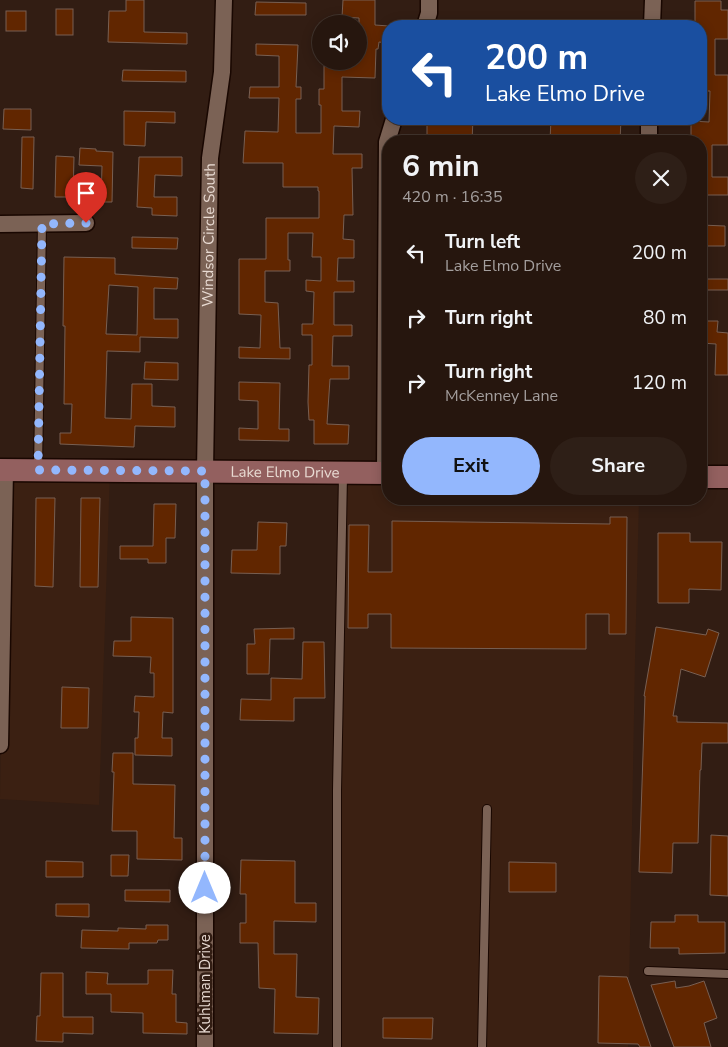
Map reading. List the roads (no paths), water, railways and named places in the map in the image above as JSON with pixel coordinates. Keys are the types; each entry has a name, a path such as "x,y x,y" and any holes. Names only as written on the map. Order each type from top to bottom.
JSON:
{"main road":[{"name":"Lake Elmo Drive","path":"2,470 382,474"},
{"path":"707,477 728,477"}],"street":[{"name":"Windsor Circle South","path":"205,471 210,158 222,72 224,0"},
{"path":"427,20 429,0"},
{"path":"652,0 652,20"},
{"path":"0,224 86,223"},
{"path":"0,745 2,470"},
{"name":"Kuhlman Drive","path":"205,471 206,1047"}],"lane":[{"path":"38,470 42,224"},
{"path":"336,1047 337,790 343,473"},
{"path":"482,1047 487,809"},
{"path":"648,972 728,974"}]}
